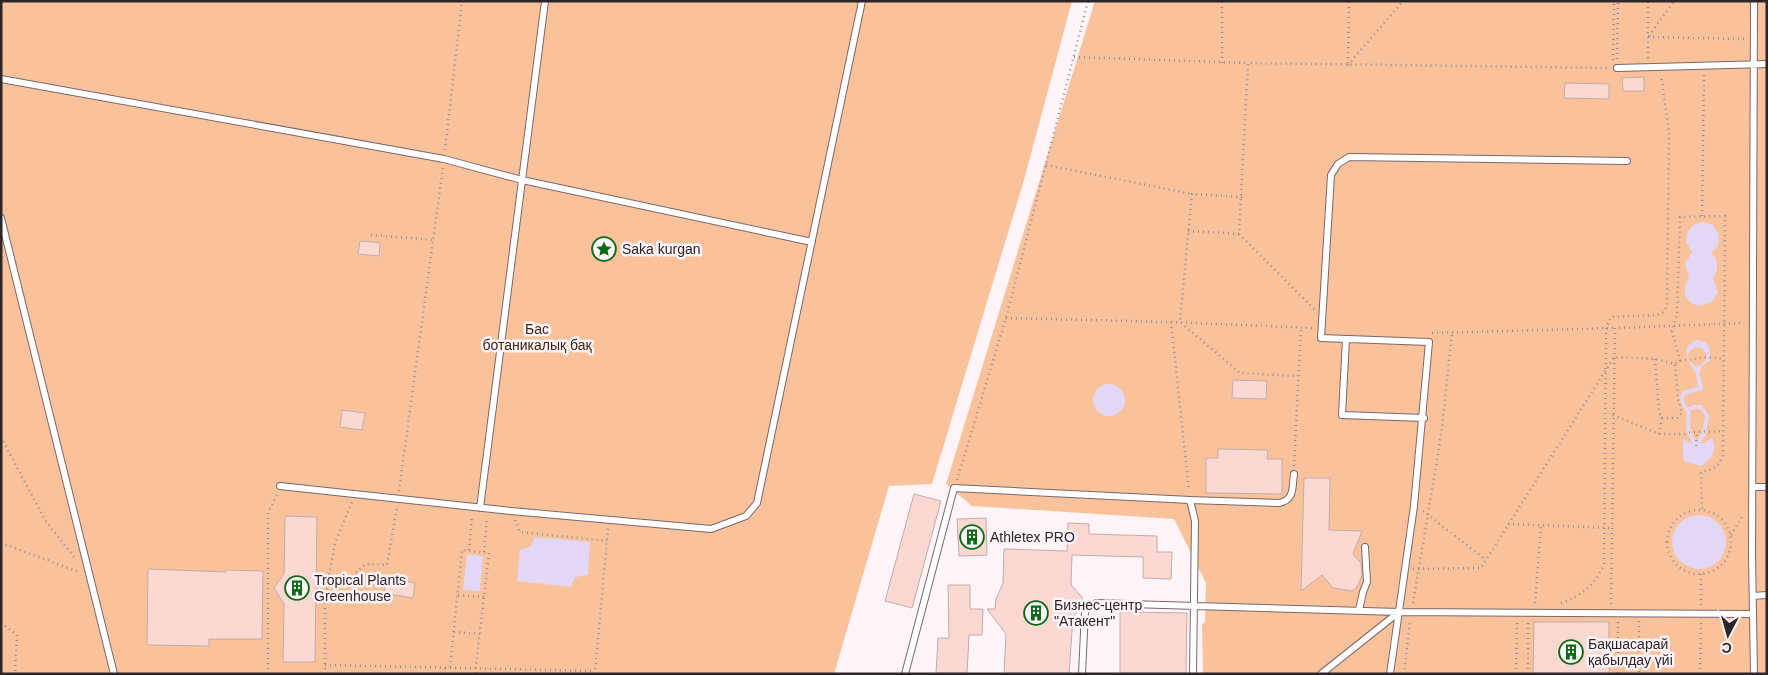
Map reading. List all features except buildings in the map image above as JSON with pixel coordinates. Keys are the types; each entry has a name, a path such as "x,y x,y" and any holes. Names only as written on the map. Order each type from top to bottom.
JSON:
{"lane":[{"path":"476,507 546,1"},
{"path":"280,486 609,521 711,528 746,516 757,502 862,1"},
{"path":"1754,1 1754,674"},
{"path":"1617,68 1767,64"},
{"path":"1,79 444,159 522,180 812,242"},
{"path":"1390,674 1414,506 1424,418 1429,342 1321,338 1330,181 1338,164 1349,157 1627,161"},
{"path":"1,218 114,674"},
{"path":"1346,339 1342,414 1424,418"},
{"path":"905,674 954,488 1280,504 1288,502 1292,497 1294,474"},
{"path":"1753,487 1767,487"},
{"path":"1190,500 1195,520 1193,674"},
{"path":"1359,610 1362,592 1367,582 1368,566 1365,547"},
{"path":"1753,596 1767,595"},
{"path":"1082,674 1086,612 1090,606 1096,603 1399,612 1753,614"},
{"path":"1321,674 1399,612"}],"path":[{"path":"325,598 366,564 387,565 435,240 462,1"},
{"path":"954,488 1006,318 1088,1"},
{"path":"1222,1 1222,62"},
{"path":"1348,65 1349,1"},
{"path":"1348,65 1403,1"},
{"path":"1074,57 1248,63 1617,68 1616,1"},
{"path":"1557,604 1587,589 1597,580 1604,565 1606,329 1611,317 1657,315 1664,312 1667,305 1669,132 1661,73 1651,67 1648,37 1648,1"},
{"path":"1648,37 1674,1"},
{"path":"1648,37 1753,39"},
{"path":"1239,234 1248,63"},
{"path":"1702,216 1704,65"},
{"path":"1046,165 1192,194 1242,197"},
{"path":"1180,322 1192,194"},
{"path":"1680,361 1672,325 1677,314 1680,217 1725,216 1723,456 1719,464 1711,471 1702,472 1702,509"},
{"path":"1188,230 1239,234 1322,317"},
{"path":"371,235 435,240"},
{"path":"1006,318 1180,322 1321,329"},
{"path":"1171,322 1190,500"},
{"path":"1180,322 1240,372 1298,376"},
{"path":"1424,332 1452,334 1753,323"},
{"path":"1294,474 1301,328"},
{"path":"1615,328 1611,528 1618,674"},
{"path":"1404,674 1412,603 1441,436 1452,334"},
{"path":"1614,357 1656,359 1676,364"},
{"path":"1404,569 1481,568 1614,357"},
{"path":"1676,364 1688,359 1707,357 1723,359"},
{"path":"1656,359 1659,412 1662,418 1658,434"},
{"path":"1662,418 1677,418 1682,413 1678,399 1676,364"},
{"path":"1613,415 1658,434 1723,431"},
{"path":"1696,446 1697,432"},
{"path":"1,437 44,520 78,562"},
{"path":"268,674 268,513 280,486"},
{"path":"325,674 325,598 335,543 356,494"},
{"path":"1414,506 1427,513 1486,560"},
{"path":"469,550 476,507"},
{"path":"484,552 488,509"},
{"path":"1702,509 1721,517 1731,535 1731,546 1728,556 1721,566 1712,572 1690,573 1681,568 1668,552 1666,541 1671,526 1681,514 1691,510 1702,509"},
{"path":"511,511 520,532 607,541"},
{"path":"325,666 445,667 595,672 609,521"},
{"path":"1507,524 1611,528"},
{"path":"1541,525 1535,605 1543,605"},
{"path":"1,543 90,576"},
{"path":"450,668 462,550 489,553 475,674"},
{"path":"457,595 484,597"},
{"path":"1400,603 1422,604"},
{"path":"1516,674 1517,612"},
{"path":"1528,612 1528,674"},
{"path":"1640,612 1640,674"},
{"path":"1,623 17,635 15,674"},
{"path":"454,632 480,634"},
{"path":"445,667 445,674"}],"green space":[{"name":"Бас ботаникалық бақ","path":"1,1 1072,1 1024,180 932,484 889,486 834,674 1,674"},
{"path":"1095,1 1767,1 1767,674 1203,674 1202,624 1205,622 1206,583 1174,519 972,506 946,484"}],"shaded area":[{"path":"1702,222 1713,225 1719,235 1718,246 1711,253 1717,262 1713,278 1718,292 1712,302 1699,306 1690,302 1685,295 1685,287 1689,278 1685,264 1692,252 1686,242 1688,231 1695,224"},
{"path":"1697,340 1705,342 1709,349 1710,360 1702,366 1698,376 1687,358 1688,345","holes":["1695,347 1701,348 1707,354 1706,360 1701,365 1695,366 1688,359 1688,353"]},
{"path":"1109,384 1121,388 1125,400 1121,412 1109,416 1097,412 1093,400 1097,388"},
{"path":"1712,438 1714,451 1708,460 1701,466 1685,462 1683,458 1683,439 1691,443 1693,440 1702,444"},
{"path":"1699,515 1709,517 1718,523 1724,532 1726,542 1724,552 1718,561 1709,567 1699,569 1689,567 1680,561 1674,552 1672,542 1674,532 1680,523 1689,517"},
{"path":"534,537 590,542 588,575 575,577 571,587 517,581 520,550 531,546"},
{"path":"467,554 483,556 480,591 463,590"}],"waterway":[{"path":"1693,440 1688,427 1689,414 1682,399 1684,393 1701,388 1698,376"},
{"path":"1687,410 1701,407 1707,416 1704,434 1699,441"}],"place":[{"name":"Saka kurgan","path":"604,249"},
{"name":"Athletex PRO","path":"972,537"},
{"name":"Tropical Plants Greenhouse","path":"297,588"},
{"name":"Бизнес-центр \"Атакент\"","path":"1036,613"},
{"name":"Бақшасарай қабылдау үйі","path":"1571,652"}]}
